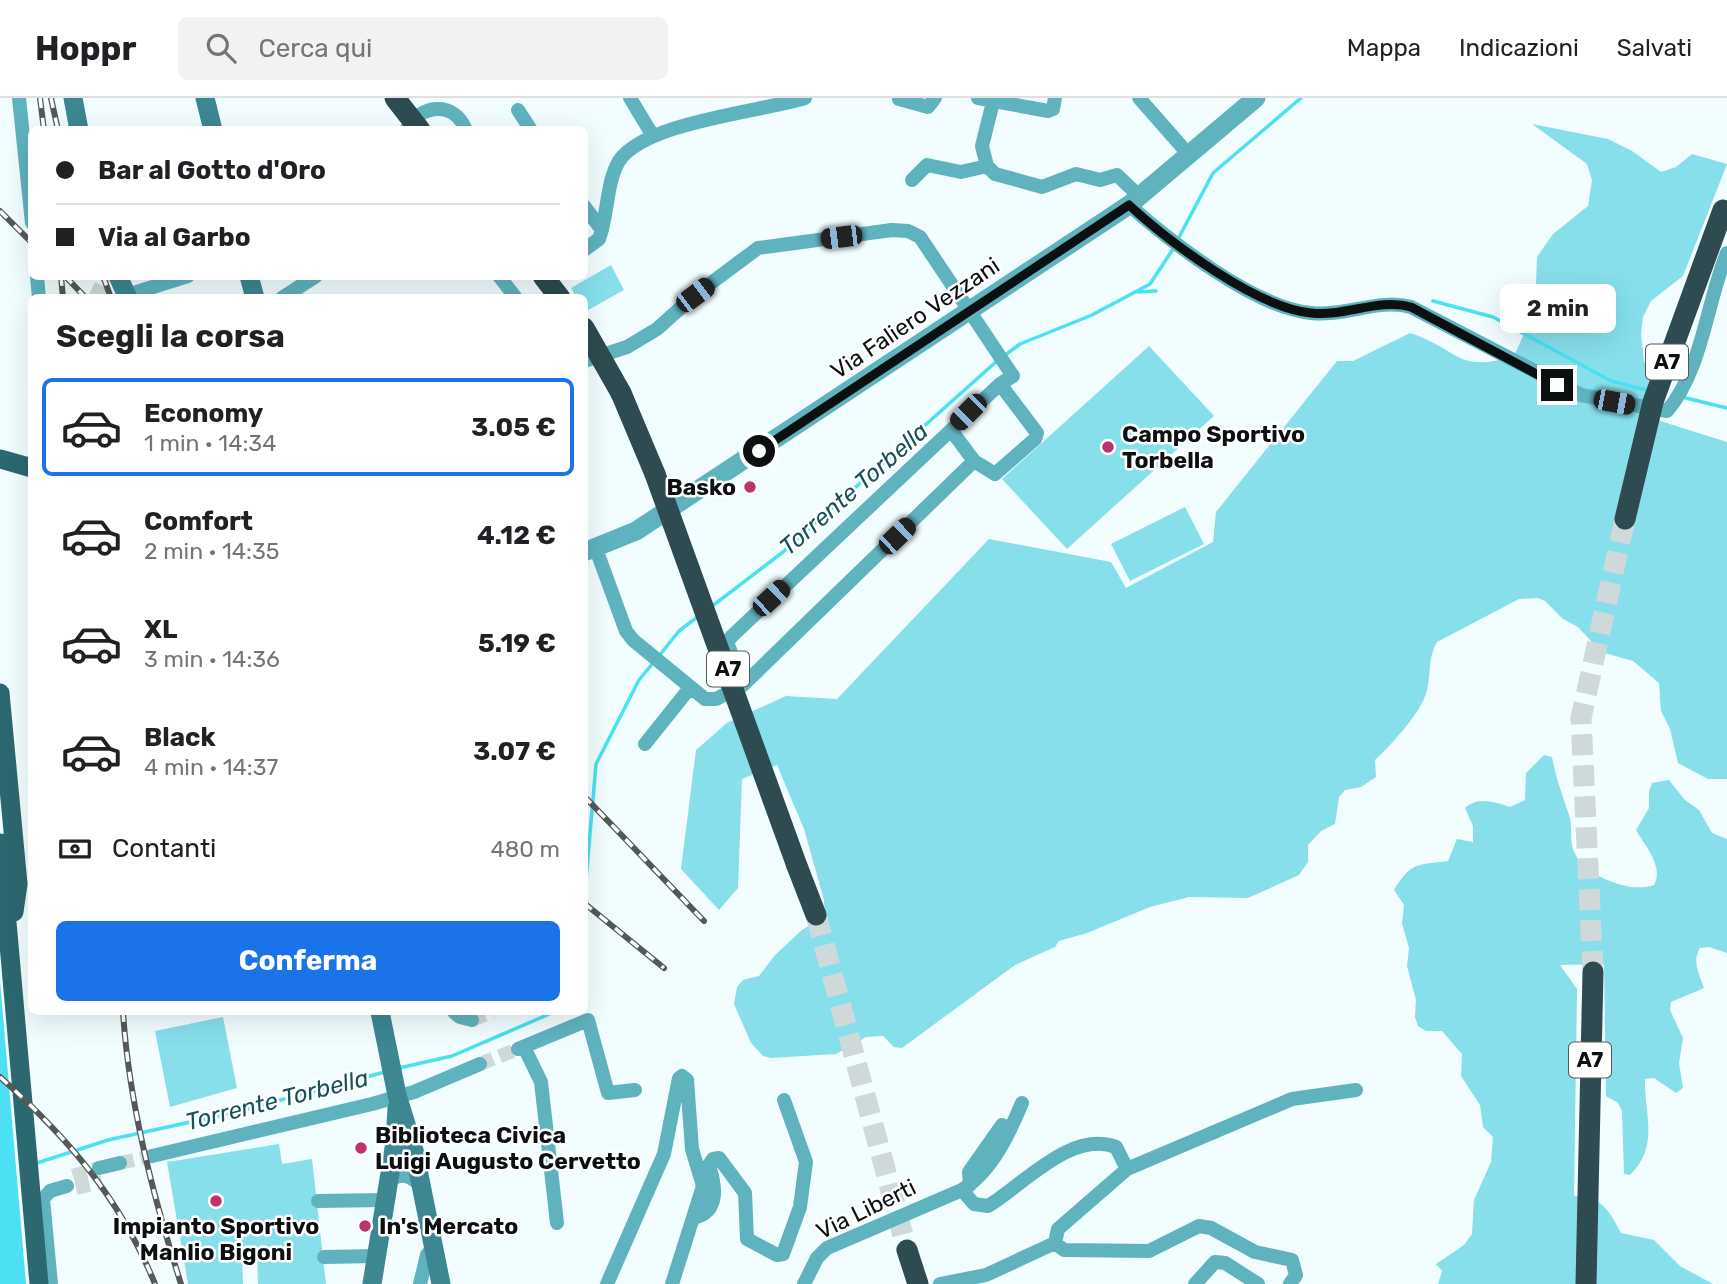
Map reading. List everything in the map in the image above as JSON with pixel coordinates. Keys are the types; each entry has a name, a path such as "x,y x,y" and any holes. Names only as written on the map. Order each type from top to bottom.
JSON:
{"highway":[{"path":"394,98 417,126"},
{"name":"A7","path":"1625,519 1653,402 1725,205"},
{"path":"546,280 557,294"},
{"name":"A7","path":"588,335 621,393 655,474 816,915"},
{"name":"A7","path":"1586,1284 1593,972"},
{"path":"906,1250 918,1284"}],"main road":[{"path":"73,98 78,126"},
{"path":"205,98 212,126"},
{"path":"0,459 28,467"},
{"path":"0,692 18,884 9,951"},
{"path":"0,843 39,1284"},
{"path":"381,1015 397,1093 414,1150 440,1284"},
{"path":"372,1284 395,1142 397,1093"}],"street":[{"path":"19,98 28,185"},
{"path":"630,98 653,136"},
{"path":"588,247 598,239 602,230 619,162 638,142 805,98"},
{"path":"899,99 928,107 935,98"},
{"path":"978,98 993,102 1043,104 1053,109 1055,98"},
{"path":"1139,98 1190,156"},
{"name":"Via Faliero Vezzani","path":"590,550 636,531 1135,201 1256,98"},
{"path":"993,102 982,139 987,166 995,174 1042,187 1076,174 1100,180 1117,175 1162,234 1237,286 1309,313 1350,311 1399,303 1581,395 1667,411 1675,403 1691,365 1727,253"},
{"path":"408,126 412,119 433,108 446,108 461,118 465,126"},
{"path":"518,110 528,126"},
{"path":"912,180 927,165 928,149"},
{"path":"927,165 961,172 987,166"},
{"path":"588,211 602,230"},
{"path":"588,361 627,347 657,330 695,295 753,251 777,245 908,231 919,237 1013,376 1000,384 732,636 727,642 743,685"},
{"path":"133,294 176,280"},
{"path":"288,294 310,280"},
{"path":"502,280 513,294"},
{"path":"951,430 974,461 995,474 1037,436 1000,384"},
{"path":"590,550 626,631 639,647 685,688 705,699 716,699 743,685 974,461"},
{"path":"645,744 685,688"},
{"path":"458,1015 472,1020"},
{"path":"557,1223 541,1082 521,1048 588,1020 608,1093 635,1090"},
{"path":"152,1156 397,1093 414,1092 480,1064"},
{"path":"610,1282 664,1154 682,1076 687,1078 691,1146 703,1186 672,1284"},
{"path":"1055,1243 1058,1229 1127,1169 1292,1099 1356,1090"},
{"path":"692,1218 700,1216 714,1199 716,1185 709,1165 713,1159 719,1158 745,1193 747,1239 777,1255 783,1254 800,1207 806,1163 784,1100"},
{"name":"Via Liberti","path":"804,1284 817,1258 827,1248 966,1188 996,1154 1022,1103"},
{"path":"1002,1125 969,1172 966,1188 974,1204 988,1206 1036,1169 1086,1143 1103,1142 1116,1147 1127,1169"},
{"path":"395,1142 402,1152 414,1150"},
{"path":"318,1201 386,1191 396,1175 405,1175 422,1187"},
{"path":"51,1284 43,1199 50,1191 72,1183"},
{"path":"1055,1243 1064,1250 1142,1252 1180,1236 1192,1227 1207,1227 1255,1252 1292,1260 1296,1268 1292,1283"},
{"path":"940,1284 986,1275 1055,1243"},
{"path":"420,1284 427,1255 433,1247"},
{"path":"324,1257 376,1256"},
{"path":"1195,1284 1215,1262 1225,1263 1258,1284"}],"shaded area":[{"path":"1532,124 1608,139 1632,151 1661,172 1676,167 1692,154 1727,164 1683,276 1651,301 1643,317 1641,334 1644,361 1652,383 1641,415 1727,442 1727,779 1708,779 1678,763 1670,729 1661,711 1659,683 1633,661 1601,652 1578,627 1563,619 1545,601 1538,598 1519,599 1437,642 1431,659 1427,690 1419,708 1398,737 1375,760 1376,777 1361,787 1345,790 1339,797 1335,824 1321,831 1308,845 1308,862 1299,875 1248,898 1189,897 1150,907 1087,933 1059,941 1055,947 1015,965 902,1048 894,1047 883,1036 866,1037 836,1054 771,1058 763,1056 751,1043 734,1004 737,987 743,980 759,976 775,955 802,930 825,916 824,900 804,829 777,765 742,779 738,888 719,910 681,869 696,750 727,723 786,696 837,699 989,539 1111,562 1126,588 1213,542 1216,512 1337,361 1353,361 1410,333 1469,361 1495,361 1514,356 1535,309 1537,257 1553,234 1588,206 1592,180 1587,164"},
{"path":"611,265 624,290 588,310 588,294 574,294 571,288"},
{"name":"Campo Sportivo Torbella","path":"1149,346 1214,416 1067,549 1002,479"},
{"path":"1185,507 1204,544 1130,581 1111,544"},
{"path":"1544,755 1552,757 1570,819 1574,852 1588,869 1609,881 1633,887 1654,885 1657,878 1655,864 1636,830 1649,808 1652,783 1669,780 1685,800 1699,810 1712,833 1727,839 1727,953 1709,947 1700,948 1696,963 1704,988 1671,1002 1670,1010 1683,1038 1679,1063 1683,1088 1676,1093 1654,1078 1645,1079 1648,1141 1645,1153 1630,1175 1624,1174 1622,1111 1618,1103 1606,1096 1604,964 1560,965 1577,989 1574,1196 1598,1202 1608,1211 1621,1233 1654,1240 1680,1266 1713,1284 1438,1284 1442,1271 1436,1264 1464,1245 1472,1234 1474,1200 1491,1162 1493,1137 1483,1127 1480,1105 1461,1076 1462,1054 1442,1031 1426,1031 1418,1026 1415,1017 1416,1000 1407,966 1409,948 1402,923 1404,905 1394,890 1405,874 1416,866 1448,861 1457,839 1473,842 1473,826 1465,808 1470,804 1487,801 1510,807 1525,800 1526,773"},
{"path":"0,981 26,1284 0,1284"},
{"path":"223,1017 237,1088 170,1107 155,1031"},
{"path":"279,1144 282,1164 312,1159 326,1284 258,1284 257,1255 242,1257 243,1284 188,1284 167,1162"}],"waterway":[{"name":"Torrente Torbella","path":"1178,239 1213,173 1301,98"},
{"name":"Torrente Torbella","path":"1004,356 1020,344 1092,315 1150,284 1175,246"},
{"path":"1138,292 1156,291"},
{"path":"1433,301 1493,317 1611,381 1650,391"},
{"name":"Torrente Torbella","path":"711,607 783,552 997,361"},
{"path":"1682,397 1727,408"},
{"name":"Torrente Torbella","path":"658,657 679,631 700,615"},
{"name":"Torrente Torbella","path":"588,857 596,764 639,680 653,663"},
{"name":"Torrente Torbella","path":"399,1068 452,1056 547,1015"},
{"name":"Torrente Torbella","path":"34,1164 108,1140 232,1113 385,1072"}],"tunnel":[{"path":"97,294 104,280"},
{"path":"1593,972 1581,718 1625,519"},
{"path":"816,915 907,1250"},
{"path":"472,1020 484,1015"},
{"path":"480,1064 518,1049"},
{"path":"120,1163 152,1156"},
{"path":"73,1176 99,1168"},
{"path":"76,1188 102,1182"}],"railway":[{"path":"40,98 44,126"},
{"path":"51,98 57,126"},
{"path":"0,211 28,239"},
{"path":"61,280 63,294"},
{"path":"69,280 82,294"},
{"path":"104,280 110,294"},
{"path":"588,800 704,921"},
{"path":"588,906 664,968"},
{"path":"123,1015 131,1081 144,1149 181,1284"},
{"path":"0,1077 48,1123 90,1171 126,1224 155,1284"}],"place":[{"name":"Campo Sportivo Torbella","path":"1108,447"},
{"name":"Basko","path":"750,487"},
{"name":"Biblioteca Civica Luigi Augusto Cervetto","path":"361,1148"},
{"name":"Impianto Sportivo Manlio Bigoni","path":"216,1201"},
{"name":"In's Mercato","path":"365,1226"}],"route":[{"path":"759,451 1129,205 1162,234 1237,286 1309,313 1336,313 1399,303 1557,385"}]}
